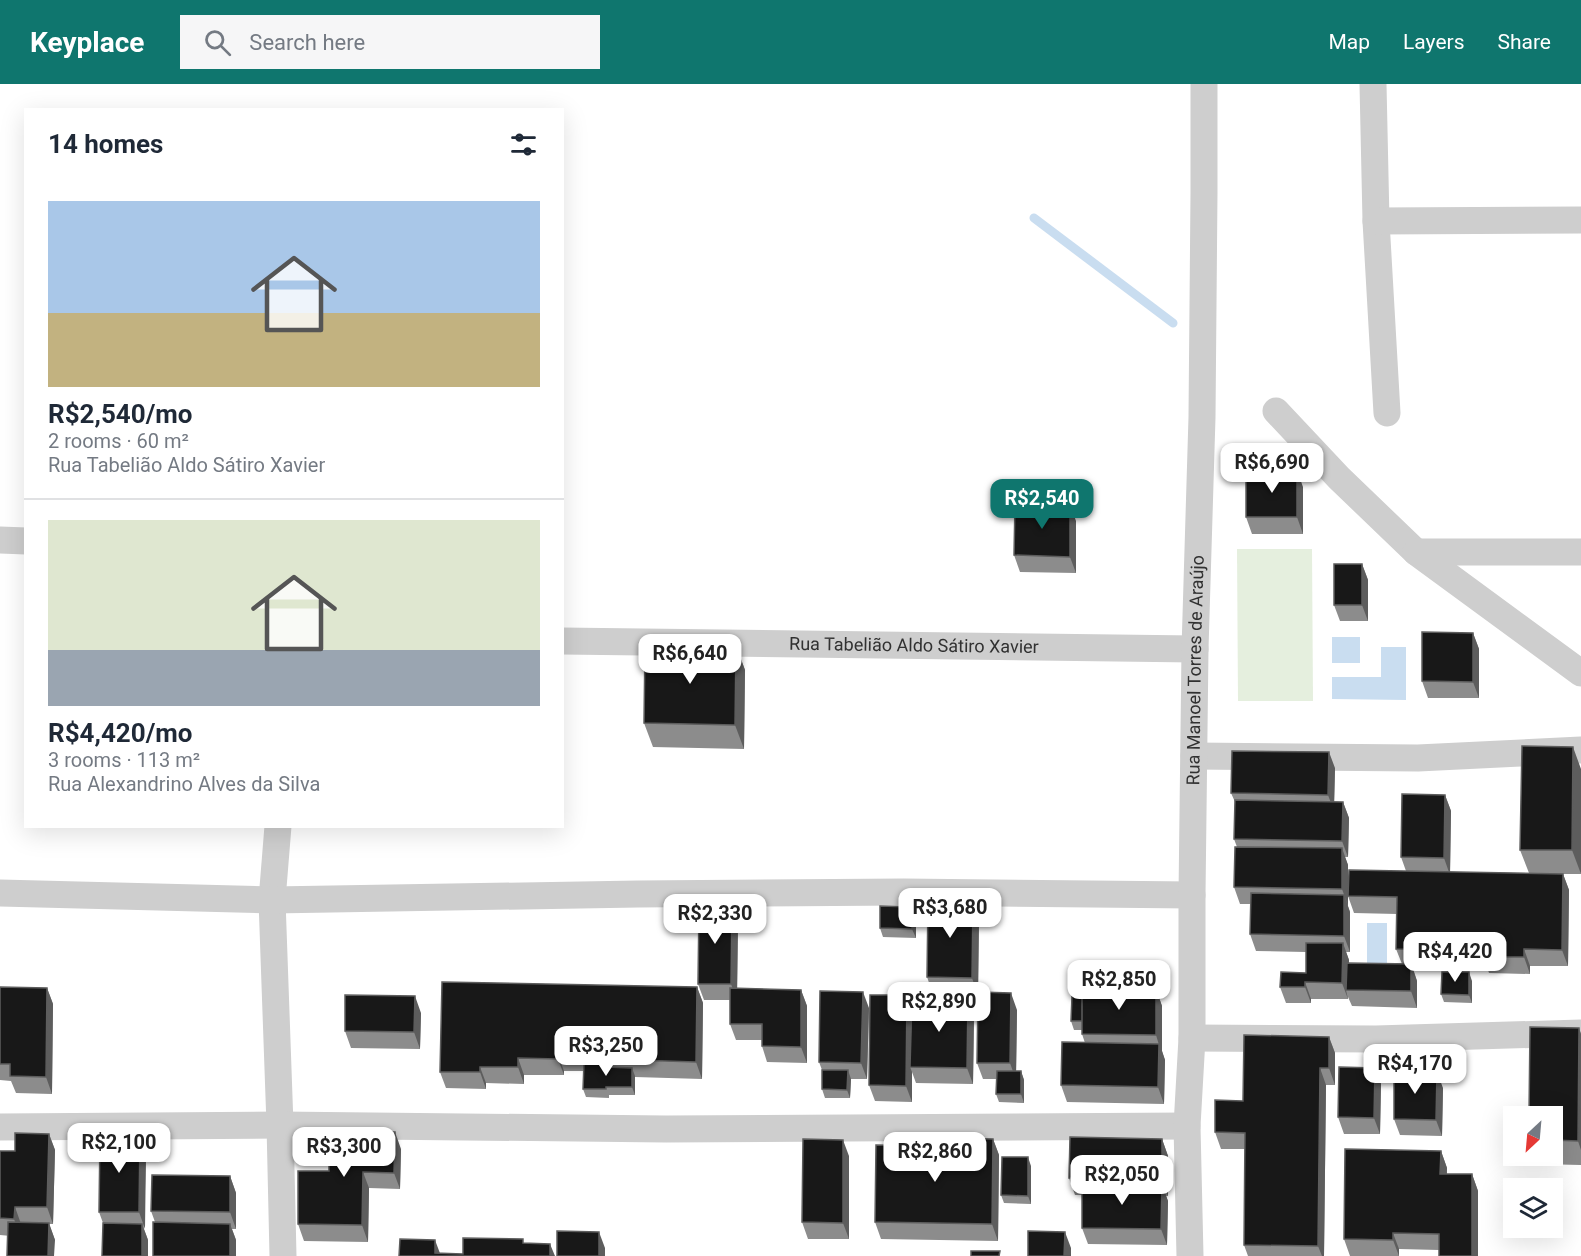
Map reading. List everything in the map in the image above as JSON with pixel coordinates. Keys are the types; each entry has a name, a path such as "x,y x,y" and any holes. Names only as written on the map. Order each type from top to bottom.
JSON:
{"street":[{"name":"Rua Manoel Torres de Araújo","path":"1190,1256 1187,1126 1192,1038 1194,756 1203,346 1204,84"},
{"path":"1372,84 1376,221 1387,413"},
{"path":"1376,221 1581,220"},
{"path":"1276,411 1339,478 1416,552 1581,673"},
{"path":"0,540 24,541"},
{"path":"1416,552 1581,552"},
{"name":"Rua Tabelião Aldo Sátiro Xavier","path":"564,641 1196,649"},
{"path":"1194,756 1418,758 1581,750"},
{"path":"278,828 272,900 283,1256"},
{"path":"0,893 272,900 904,892 1192,895"},
{"path":"1192,1038 1376,1039 1581,1033"},
{"path":"0,1127 280,1125 654,1129 1187,1126"}],"green space":[{"path":"1237,549 1312,549 1313,701 1238,701"}],"water":[{"path":"1332,637 1360,637 1360,663 1332,663"},
{"path":"1381,647 1406,647 1406,700 1332,699 1332,677 1381,677"},
{"path":"1367,923 1387,923 1387,966 1367,965"}],"building":[{"path":"1246,470 1297,470 1297,517 1246,517"},
{"path":"1015,503 1070,504 1070,557 1014,555"},
{"path":"1334,564 1362,564 1362,605 1334,605"},
{"path":"1422,632 1473,633 1473,682 1422,681"},
{"path":"645,645 736,646 735,725 644,723"},
{"path":"1522,746 1573,747 1572,850 1520,850"},
{"path":"1232,751 1329,752 1328,795 1231,793"},
{"path":"1402,794 1445,795 1444,858 1401,857"},
{"path":"1235,800 1343,802 1342,841 1234,839"},
{"path":"1235,847 1342,848 1342,889 1234,887"},
{"path":"1349,870 1563,874 1562,950 1524,949 1524,957 1483,957 1483,941 1441,940 1441,950 1396,949 1397,897 1348,896"},
{"path":"1251,893 1344,895 1344,936 1250,934"},
{"path":"928,900 973,901 972,978 927,977"},
{"path":"699,905 732,905 731,984 698,984"},
{"path":"880,906 913,907 912,929 880,928"},
{"path":"1306,943 1343,943 1342,983 1305,982 1305,987 1280,987 1281,972 1306,973"},
{"path":"1347,963 1411,964 1411,991 1346,990"},
{"path":"1442,972 1469,972 1469,995 1441,994"},
{"path":"442,982 697,987 696,1062 603,1059 603,1055 558,1055 558,1059 518,1058 518,1067 480,1067 480,1072 440,1072"},
{"path":"0,987 47,988 46,1077 10,1076 10,1064 0,1064"},
{"path":"730,988 801,990 801,1047 762,1046 762,1024 730,1024"},
{"path":"1082,988 1156,989 1156,1035 1082,1034"},
{"path":"820,991 863,992 861,1063 819,1062"},
{"path":"978,992 1011,993 1010,1063 977,1063"},
{"path":"345,995 415,996 414,1032 345,1031"},
{"path":"870,995 907,995 906,1086 869,1085"},
{"path":"1072,996 1082,996 1082,1021 1071,1021"},
{"path":"912,998 968,999 967,1068 910,1067"},
{"path":"1530,1027 1579,1028 1578,1141 1563,1140 1563,1106 1529,1106"},
{"path":"1244,1035 1329,1037 1329,1068 1320,1068 1318,1246 1244,1245 1245,1133 1215,1132 1215,1100 1243,1101"},
{"path":"1062,1042 1159,1044 1158,1087 1061,1085"},
{"path":"584,1063 604,1063 606,1067 632,1068 632,1087 583,1089"},
{"path":"1339,1067 1375,1068 1374,1118 1338,1117"},
{"path":"822,1070 848,1070 847,1090 822,1089"},
{"path":"997,1071 1021,1071 1021,1094 996,1094"},
{"path":"1394,1071 1437,1072 1436,1120 1394,1119"},
{"path":"329,1131 395,1132 394,1173 363,1172 362,1225 298,1224 298,1171 329,1171"},
{"path":"15,1133 49,1134 47,1207 15,1207 14,1219 0,1218 0,1151 15,1151"},
{"path":"100,1135 140,1136 139,1212 99,1212"},
{"path":"1070,1137 1162,1139 1162,1179 1069,1178"},
{"path":"956,1138 993,1139 992,1224 875,1222 876,1145 956,1148"},
{"path":"803,1139 843,1140 843,1223 802,1222"},
{"path":"1345,1149 1441,1151 1440,1174 1472,1174 1472,1256 1439,1256 1439,1234 1393,1233 1393,1240 1344,1239"},
{"path":"1002,1157 1028,1157 1028,1196 1001,1195"},
{"path":"152,1175 230,1176 230,1212 151,1211"},
{"path":"1082,1183 1162,1184 1161,1229 1082,1228"},
{"path":"8,1222 49,1223 48,1256 7,1256"},
{"path":"153,1222 230,1224 230,1256 153,1256"},
{"path":"103,1223 142,1224 142,1256 102,1256"},
{"path":"557,1231 599,1232 599,1256 557,1256"},
{"path":"1028,1231 1065,1232 1064,1256 1028,1256"},
{"path":"463,1238 523,1239 523,1243 550,1244 550,1256 399,1256 400,1239 435,1240 435,1253 463,1254"},
{"path":"971,1251 1000,1251 999,1256 971,1256"}],"waterway":[{"path":"1034,218 1173,323"}]}
